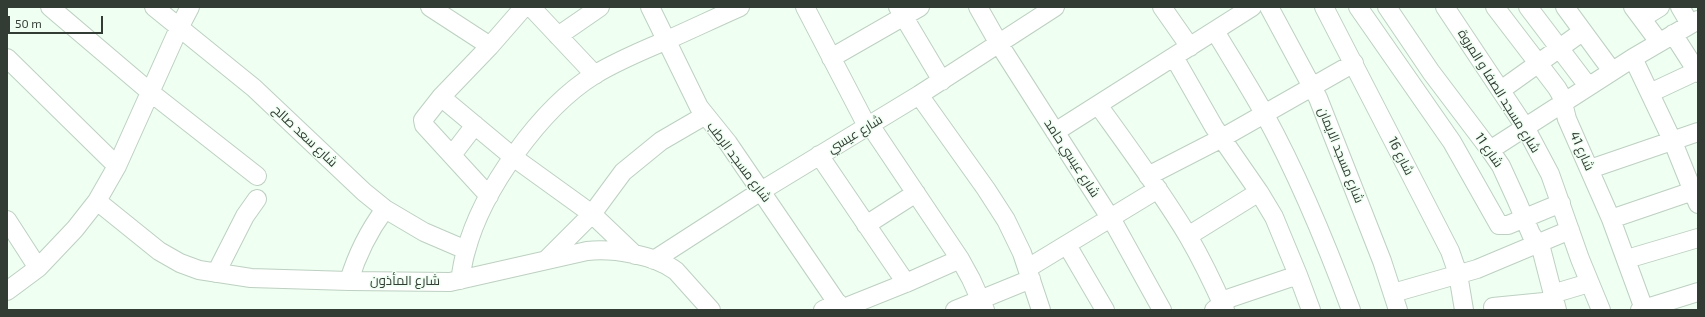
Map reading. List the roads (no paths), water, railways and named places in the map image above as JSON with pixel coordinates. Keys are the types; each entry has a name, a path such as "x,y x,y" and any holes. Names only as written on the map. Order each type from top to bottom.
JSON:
{"street":[{"path":"50,7 150,92 257,176"},
{"name":"شارع سعد صالح","path":"154,7 254,88 364,192 385,209 424,232 466,250"},
{"path":"7,291 38,268 75,229 97,201 117,166 179,28 190,7"},
{"path":"430,7 490,46"},
{"path":"489,196 424,125 423,118 524,7"},
{"path":"530,7 595,75"},
{"path":"558,36 600,7"},
{"name":"شارع مسجد الرطب","path":"650,7 694,99 704,116 725,139 761,190 836,308"},
{"path":"460,280 466,250 489,196 512,157 552,109 571,91 595,75 666,40 710,13 740,7"},
{"path":"805,7 868,126 916,193 960,259 983,305"},
{"path":"831,58 901,12 920,7"},
{"name":"شارع عيسي حامد","path":"978,7 999,44 1110,218 1162,310"},
{"name":"شارع عيسي","path":"654,260 761,190 942,81 1055,7"},
{"path":"1162,7 1190,47"},
{"path":"1055,132 1252,7"},
{"name":"شارع مسجد الايمان","path":"1269,7 1312,86 1324,112 1382,261 1392,305"},
{"name":"شارع 16","path":"1324,7 1450,251 1458,274 1464,310"},
{"path":"1358,7 1452,142 1499,225 1516,222 1561,204"},
{"name":"شارع 11","path":"1387,7 1431,72 1490,150 1510,183 1516,222 1531,234 1542,251 1554,302"},
{"name":"شارع مسجد الصفا و المروة","path":"1445,7 1525,127 1550,174 1589,283 1601,310"},
{"name":"شارع 41","path":"1496,7 1557,88 1563,102 1567,118 1627,259 1652,308"},
{"path":"1528,7 1588,86"},
{"path":"1565,7 1612,71"},
{"path":"1637,12 1660,7"},
{"path":"1490,150 1588,86 1694,22 1680,7"},
{"path":"901,12 942,81"},
{"path":"1637,12 1666,38 1697,72 1650,93"},
{"path":"1341,38 1368,23"},
{"path":"1215,30 1264,114 1304,194 1351,310"},
{"path":"1501,90 1582,32"},
{"path":"1174,57 1222,138 1259,192 1274,217 1311,310"},
{"path":"7,58 117,166"},
{"path":"1611,219 1695,198 1673,142 1633,58"},
{"path":"955,310 983,305 1030,274 1067,245 1110,218 1153,182 1222,138 1354,63"},
{"path":"919,95 986,189 1006,220 1030,274 1041,310"},
{"path":"441,97 512,157 592,214 635,255"},
{"path":"1098,105 1153,182 1188,236 1206,268 1220,308 1230,298 1298,275"},
{"path":"546,260 592,214 623,172 636,160 661,141 704,116"},
{"path":"452,155 474,126"},
{"path":"1590,169 1673,142 1698,132"},
{"path":"819,155 906,283"},
{"path":"1188,236 1259,192"},
{"path":"866,225 916,193"},
{"path":"216,273 245,216 257,200"},
{"name":"شارع المأذون","path":"97,201 159,251 180,263 199,270 251,278 450,282 546,260 598,250 606,250 662,262 676,271 711,310"},
{"path":"349,281 363,242 385,209"},
{"path":"7,220 38,268"},
{"path":"1392,305 1458,274 1493,263 1570,230"},
{"path":"1627,259 1698,238"},
{"path":"1067,245 1105,310"},
{"path":"836,308 906,283 960,259"},
{"path":"1504,307 1554,302 1589,283"},
{"path":"1652,308 1698,292"}]}
